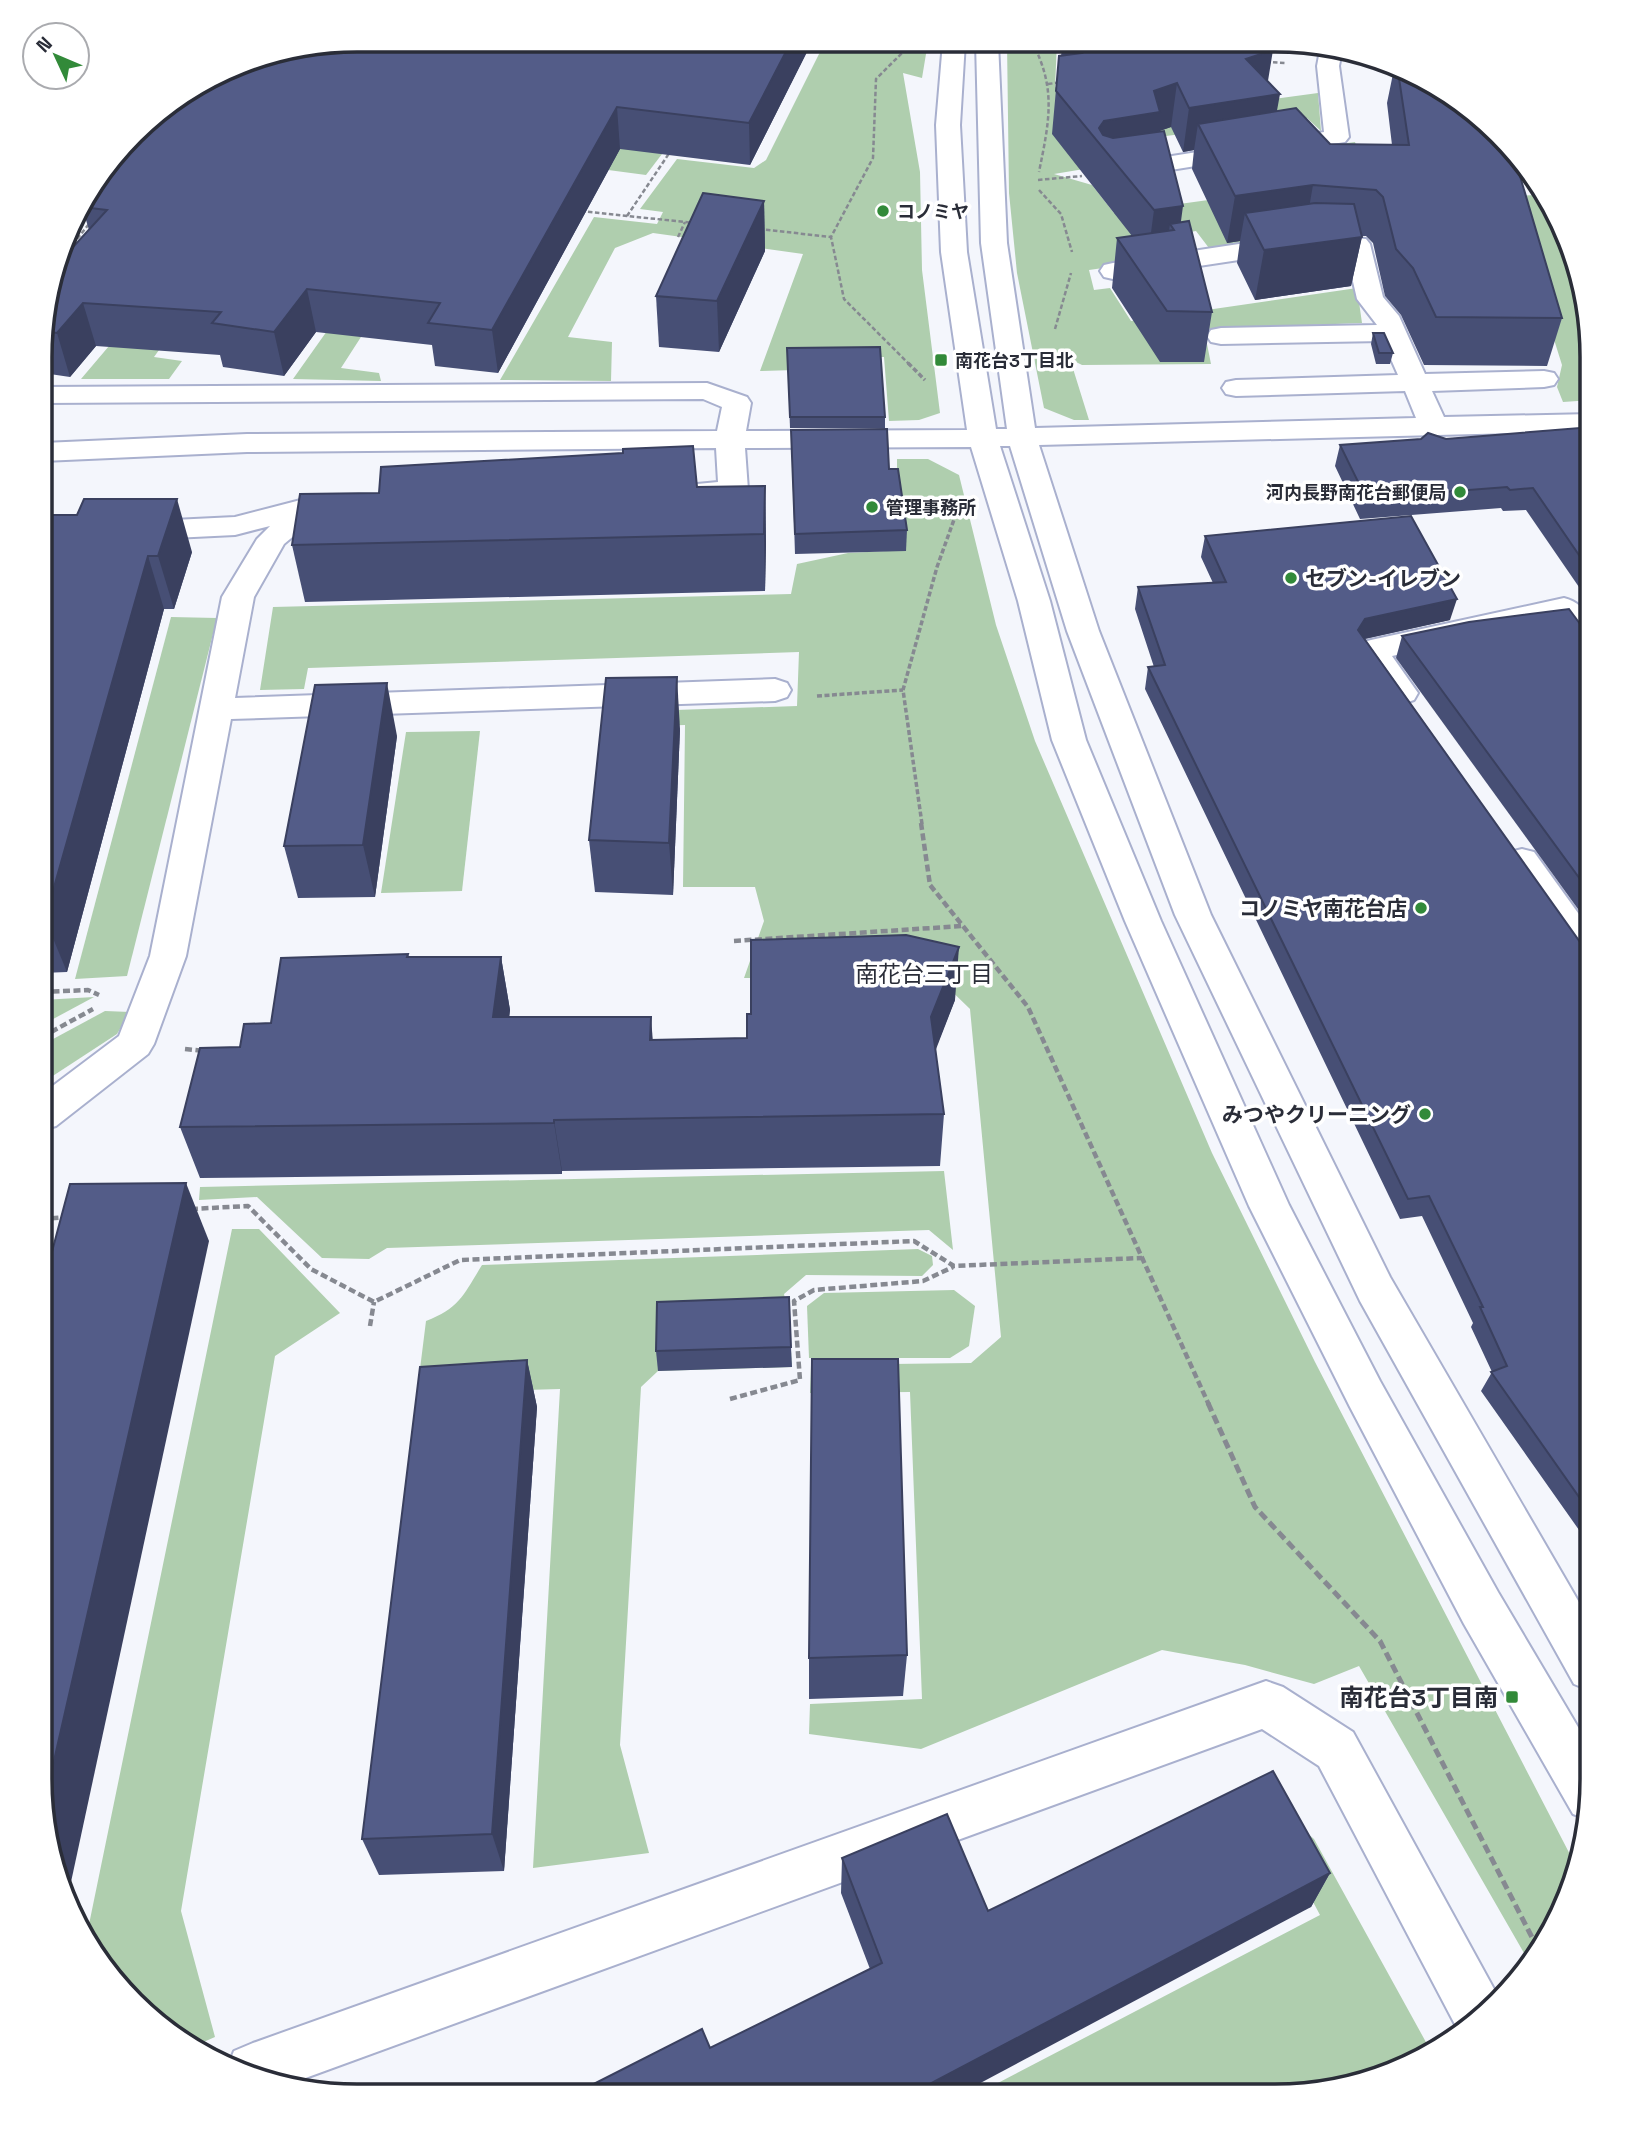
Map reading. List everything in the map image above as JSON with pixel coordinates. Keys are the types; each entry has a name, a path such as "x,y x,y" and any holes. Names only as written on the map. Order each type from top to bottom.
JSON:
{"street":[{"path":"953,52 948,125 954,252 983,438 1034,601 1069,740 1143,921 1263,1194 1365,1394 1481,1608 1580,1777"},
{"path":"986,52 994,243 1023,437 1083,631 1193,915 1375,1289 1580,1649"},
{"path":"1109,173 1337,138 1328,66 1329,57"},
{"path":"1113,271 1305,242 1357,243 1370,299 1386,316 1434,426"},
{"path":"1221,336 1393,333"},
{"path":"1236,388 1544,379"},
{"path":"52,395 707,391 737,403 730,438 733,490 663,492"},
{"path":"52,452 247,443 983,438 1580,422"},
{"path":"111,532 235,526 316,505 372,503"},
{"path":"52,1107 135,1044 168,956 238,597 272,538 316,505"},
{"path":"1418,716 1371,650 1564,608 1580,629"},
{"path":"216,709 775,690"},
{"path":"1505,837 1580,943"},
{"path":"259,2068 1266,1703 1336,1749 1475,2009"}],"path":[{"path":"903,52 876,79 873,158 831,237 844,299 983,438 937,568 903,690 930,885 1028,1007 1255,1507 1380,1642 1534,1940"},
{"path":"1037,52 1043,61 1052,101 1037,188 1061,214 1075,262"},
{"path":"627,216 671,151"},
{"path":"1038,180 1109,173"},
{"path":"576,210 699,223"},
{"path":"678,237 685,222"},
{"path":"77,239 90,223"},
{"path":"752,229 831,237"},
{"path":"1055,330 1073,270"},
{"path":"734,941 962,926"},
{"path":"52,992 88,990 109,1000"},
{"path":"135,1044 212,1052"},
{"path":"179,1210 248,1206 311,1269 374,1302"},
{"path":"52,1218 69,1217"},
{"path":"374,1302 460,1260 914,1241 954,1266"},
{"path":"730,1399 800,1380 794,1301 814,1290 923,1281 954,1266 1142,1258"},
{"path":"370,1326 374,1302"}],"green space":[{"path":"646,52 654,52 662,154 646,175 578,166"},
{"path":"820,52 926,52 922,78 903,73 920,172 922,270 940,413 919,420 889,421 884,357 798,358 795,370 760,371 803,254 653,233 615,248 568,337 612,342 611,381 500,380 594,217 657,224 663,212 640,209 677,159 754,168 766,160"},
{"path":"1007,52 1057,52 1055,87 1106,122 1318,93 1321,131 1307,118 1111,143 1126,162 1054,174 1092,185 1114,213 1318,185 1288,151 1355,142 1370,187 1251,247 1212,252 1196,231 1118,244 1131,264 1089,270 1094,290 1110,288 1131,321 1357,288 1362,323 1204,329 1211,364 1082,365 1070,359 1089,420 1074,420 1044,408 1017,273 1009,193"},
{"path":"1533,195 1548,223 1563,260 1577,318 1580,401 1563,402 1557,387 1562,365 1509,196"},
{"path":"428,233 341,368 379,373 381,381 293,379 373,266"},
{"path":"171,273 184,315 154,357 182,361 169,379 81,379"},
{"path":"897,459 928,459 959,475 996,625 1035,741 1212,1153 1315,1362 1570,1854 1548,1914 1524,1954 1359,1666 1314,1684 1245,1665 1162,1650 921,1749 809,1734 810,1704 922,1699 910,1392 810,1393 811,1365 971,1363 1001,1337 970,1009 937,977 744,978 764,921 755,887 683,887 685,725 612,727 616,712 797,706 799,652 308,668 304,689 260,690 273,607 791,594 797,564 848,553 906,550 897,490"},
{"path":"171,617 217,618 127,976 75,979"},
{"path":"480,731 462,891 381,893 406,732"},
{"path":"94,997 52,1020 52,999"},
{"path":"105,1011 130,1012 117,1034 52,1076 52,1040"},
{"path":"944,1171 953,1250 929,1230 387,1248 369,1259 322,1258 257,1197 199,1200 200,1187"},
{"path":"232,1229 259,1229 340,1313 275,1356 181,1911 215,2037 203,2042 157,2009 128,1980 89,1924"},
{"path":"918,1249 932,1256 933,1265 922,1276 806,1275 784,1294 789,1318 792,1367 658,1371 641,1387 620,1745 649,1853 533,1868 560,1389 417,1393 426,1321 447,1311 460,1299 482,1265"},
{"path":"954,1290 975,1306 969,1346 950,1358 809,1358 807,1306 824,1293"},
{"path":"1275,1805 1314,1839 1427,2044 1391,2061 1353,2074 1294,2084 996,2084 1320,1915 1262,1806"}],"building":[{"path":"358,52 786,52 749,123 617,107 492,330 428,323 440,303 307,289 274,332 212,323 221,312 83,303 57,333 54,333 58,298 74,246 107,210 91,208 128,157 172,116 223,84 298,58"},
{"path":"1267,52 1246,59 1280,94 1189,108 1177,83 1154,91 1160,112 1104,121 1099,128 1103,135 1113,138 1164,131 1183,206 1154,210 1056,91 1059,56 1082,53"},
{"path":"1399,80 1427,93 1475,128 1521,178 1562,318 1436,317 1413,268 1396,249 1383,197 1376,190 1313,185 1235,196 1198,124 1296,108 1330,144 1409,145"},
{"path":"703,193 764,201 717,301 656,296"},
{"path":"1315,203 1354,204 1362,237 1264,250 1245,213"},
{"path":"1189,221 1212,312 1167,311 1117,238 1174,230 1170,224"},
{"path":"1373,333 1384,333 1393,353 1379,353"},
{"path":"880,347 885,417 790,417 787,348"},
{"path":"1580,428 1580,557 1533,488 1510,490 1507,487 1366,498 1340,445 1421,439 1428,433 1446,439"},
{"path":"887,429 889,469 898,469 907,530 795,534 791,430"},
{"path":"693,446 697,487 765,486 764,534 292,545 300,494 379,493 381,467 623,453 623,449"},
{"path":"84,499 177,499 158,556 148,556 52,894 52,515 77,515"},
{"name":"コノミヤ南花台店","path":"1411,516 1457,599 1365,619 1358,630 1580,942 1580,1498 1491,1372 1507,1366 1480,1307 1483,1307 1429,1196 1408,1199 1148,667 1165,665 1138,587 1226,582 1205,536"},
{"path":"1569,609 1580,624 1580,879 1402,636 1469,622"},
{"path":"677,677 669,843 589,840 606,678"},
{"path":"387,683 363,845 284,846 315,685"},
{"path":"906,935 959,947 931,1017 944,1114 554,1120 554,1123 180,1127 200,1048 240,1047 244,1024 271,1023 281,958 408,954 407,957 501,957 493,1017 651,1017 650,1040 747,1038 747,1014 751,1014 751,940"},
{"path":"186,1183 52,1769 52,1252 70,1184"},
{"path":"789,1297 791,1347 656,1351 657,1302"},
{"path":"812,1359 898,1359 907,1655 809,1658"},
{"path":"527,1360 492,1834 362,1839 420,1367"},
{"path":"1273,1771 1330,1873 930,2084 594,2084 702,2029 710,2048 882,1963 842,1858 947,1814 988,1911"}],"place":[{"name":"コノミヤ","path":"883,211"},
{"name":"南花台3丁目北","path":"941,360"},
{"name":"河内長野南花台郵便局","path":"1460,492"},
{"name":"管理事務所","path":"872,507"},
{"name":"セブン-イレブン","path":"1291,578"},
{"name":"コノミヤ南花台店","path":"1421,908"},
{"name":"みつやクリーニング","path":"1425,1114"},
{"name":"南花台3丁目南","path":"1512,1697"}],"district":[{"name":"南花台三丁目","path":"924,974"}]}
